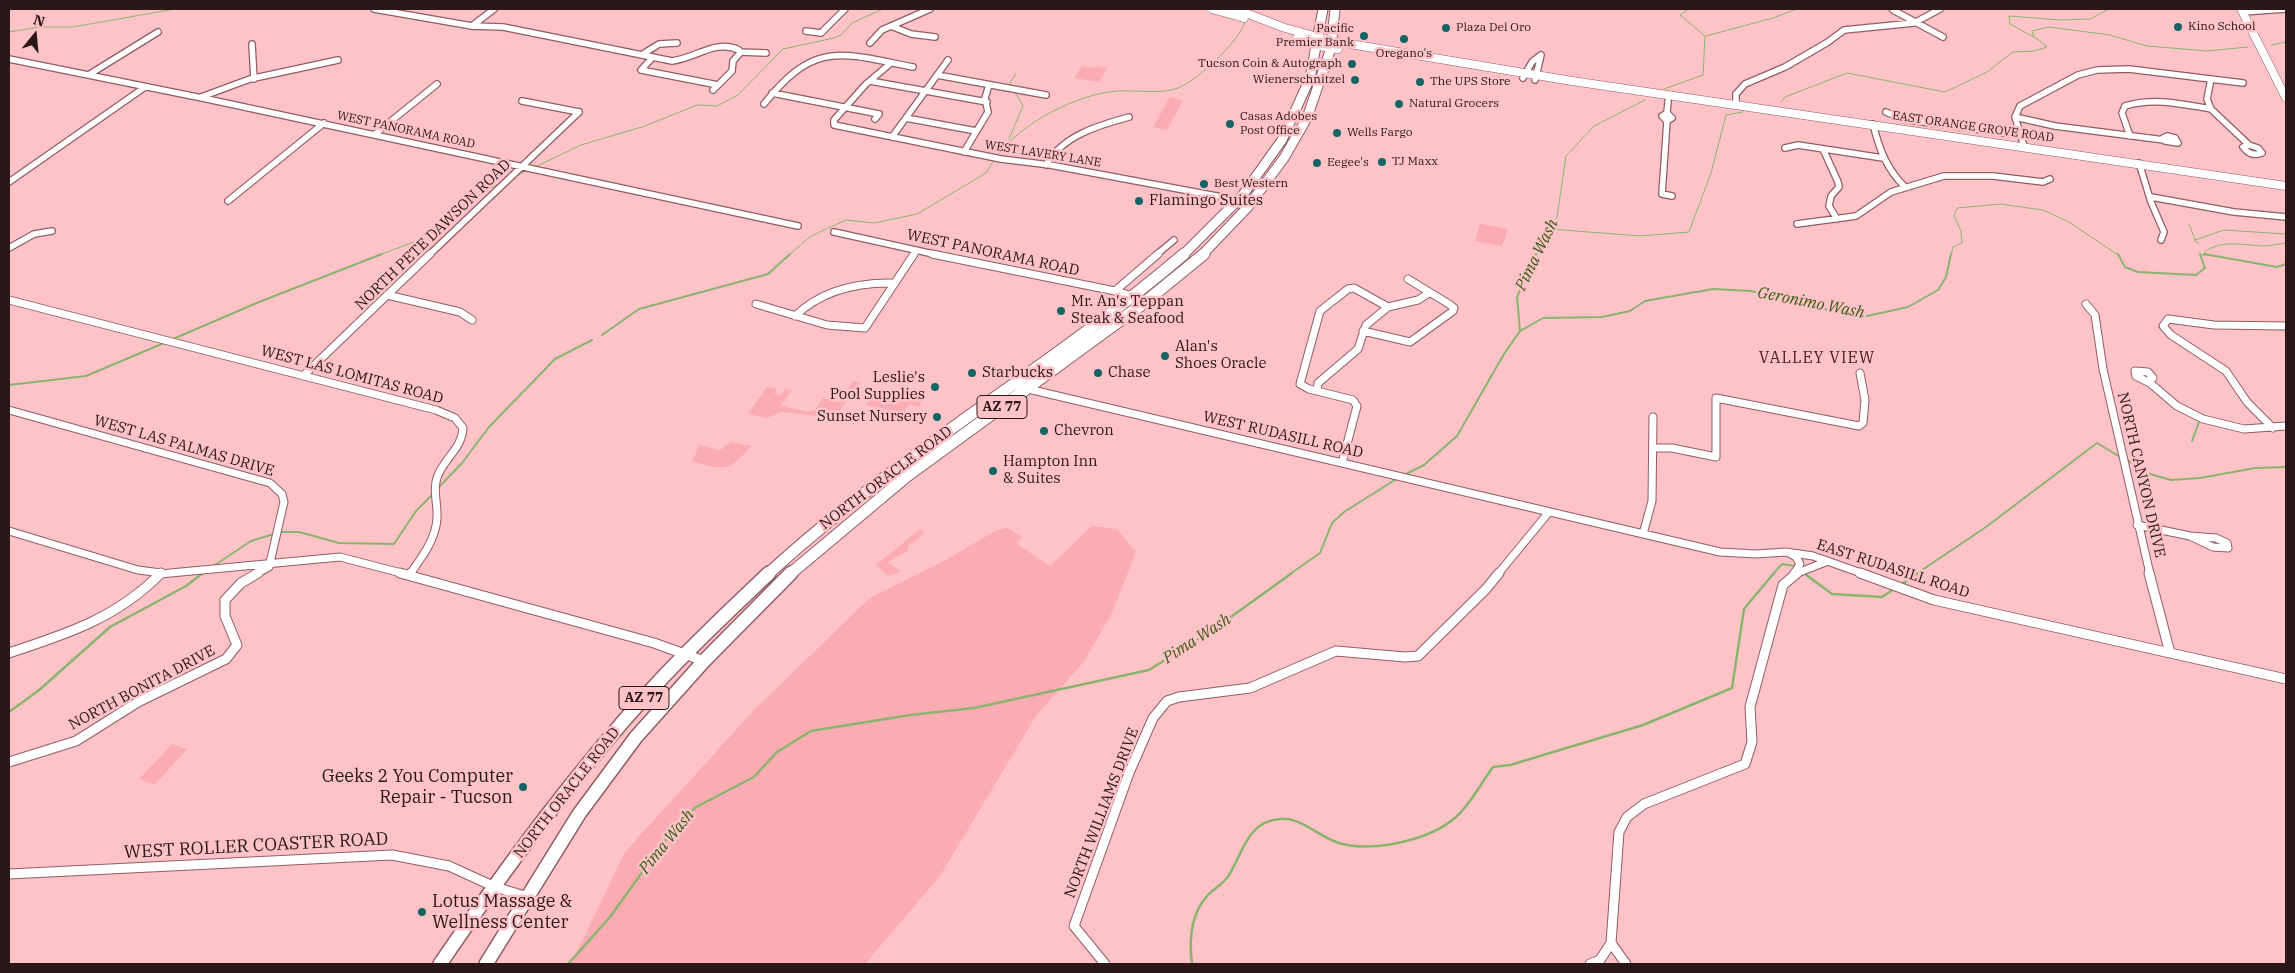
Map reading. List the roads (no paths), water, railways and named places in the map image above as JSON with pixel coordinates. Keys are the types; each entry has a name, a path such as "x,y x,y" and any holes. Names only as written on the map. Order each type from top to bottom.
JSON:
{"highway":[{"name":"NORTH ORACLE ROAD","path":"440,964 495,887 614,732 728,611 832,518 889,474 1133,296 1195,244 1235,203 1287,130 1304,95 1319,42 1323,9"},
{"name":"NORTH ORACLE ROAD","path":"486,964 580,814 630,745 704,661 789,575 900,482 1144,303 1205,253 1247,208 1284,158 1307,118 1323,76 1332,45 1335,9"},
{"path":"889,474 900,482"}],"main road":[{"path":"1212,9 1319,42"},
{"path":"1235,9 1319,42"},
{"path":"2242,10 2286,98"},
{"name":"EAST ORANGE GROVE ROAD","path":"1319,42 1524,76 1677,95 2286,186"}],"street":[{"path":"374,9 472,26 503,27 672,61 683,60 713,46 721,45 734,47 740,52 766,53"},
{"path":"472,26 494,9"},
{"path":"806,31 821,33 845,9"},
{"path":"870,43 882,30 930,9"},
{"path":"1736,104 1736,94 1745,84 1785,67 1828,42 1844,30 1904,26 1916,23 1940,9"},
{"path":"2242,10 2286,9"},
{"path":"1894,10 1942,37"},
{"path":"891,26 911,34 935,38"},
{"path":"90,74 158,32"},
{"path":"644,54 660,44 677,43"},
{"path":"252,44 254,80"},
{"path":"653,58 641,70 680,76 716,87 732,71 733,61 740,52"},
{"path":"1524,76 1532,62 1541,55 1536,77"},
{"path":"764,104 772,93 802,65 816,59 848,56 913,67"},
{"name":"WEST PANORAMA ROAD","path":"9,59 201,97 522,168 798,226"},
{"path":"201,97 214,91 254,80 338,60"},
{"path":"892,137 948,60"},
{"path":"846,108 870,81 891,64"},
{"path":"2024,146 2015,117 2020,106 2078,75 2097,70 2129,69 2243,83"},
{"path":"937,75 1046,95"},
{"path":"2211,79 2206,99 2211,109 2249,145"},
{"path":"870,81 987,102"},
{"path":"375,134 436,84"},
{"path":"964,152 988,115 989,108 985,98 989,85"},
{"path":"9,182 145,87"},
{"path":"1656,92 1668,101"},
{"path":"772,93 878,114 875,118"},
{"path":"1668,101 1677,95"},
{"name":"NORTH PETE DAWSON ROAD","path":"303,376 579,112 522,101"},
{"path":"1668,101 1667,113 1672,118 1667,121 1662,194 1672,196"},
{"path":"2130,136 2122,113 2125,106 2134,102 2151,101 2211,109"},
{"name":"WEST LAVERY LANE","path":"846,108 834,120 834,124 995,158 1046,164 1222,197 1247,208"},
{"path":"1886,112 1900,119 2020,135"},
{"path":"1046,164 1052,154 1092,127 1129,117"},
{"path":"2015,117 2055,126 2164,140"},
{"path":"906,118 976,131"},
{"path":"228,201 324,124"},
{"path":"1873,124 1883,158 1891,175 1904,186"},
{"path":"1785,148 1798,145 1883,158"},
{"path":"1823,149 1825,157 1839,177 1839,187 1831,196 1829,206 1837,219"},
{"path":"2139,163 2151,202 2164,232 2161,240"},
{"path":"1797,224 1856,216 1890,192 1945,174 1993,176 2044,182 2050,180"},
{"path":"2151,197 2234,212 2286,217"},
{"path":"9,248 34,234 52,231"},
{"name":"WEST PANORAMA ROAD","path":"834,232 916,251 1115,290 1133,296 1144,303"},
{"path":"1115,290 1174,240"},
{"path":"756,304 771,311 862,330 870,324 916,251"},
{"path":"1363,331 1410,342 1453,311 1454,308 1449,304 1408,279"},
{"path":"795,316 813,300 862,283 895,283"},
{"path":"1342,463 1357,406 1353,400 1317,391 1300,384 1320,311 1348,289 1359,289 1388,307"},
{"path":"1317,391 1318,383 1358,349 1366,325 1388,307 1418,300 1429,292"},
{"path":"387,296 460,312 472,320"},
{"name":"WEST LAS LOMITAS ROAD","path":"9,300 441,412 454,418 463,428 462,439 438,473 436,481 436,527 424,554 410,575"},
{"name":"NORTH CANYON DRIVE","path":"2086,304 2095,315 2103,369 2137,525 2170,653"},
{"path":"2274,428 2247,402 2236,383 2226,372 2171,335 2163,326 2164,322 2173,319 2214,324 2286,326"},
{"path":"1654,448 1672,448 1716,457 1716,398 1850,426 1859,426 1863,423 1865,400 1860,373"},
{"path":"2148,381 2178,407 2211,422 2249,430 2286,426"},
{"name":"WEST RUDASILL ROAD","path":"1011,385 1549,512"},
{"name":"WEST LAS PALMAS DRIVE","path":"9,410 270,483 282,494 284,502 271,552 271,562"},
{"path":"1643,534 1652,501 1654,417"},
{"name":"EAST RUDASILL ROAD","path":"1549,512 1720,552 1756,554 1788,552 1828,560 1934,600 2286,679"},
{"name":"NORTH WILLIAMS DRIVE","path":"1105,964 1074,926 1129,773 1153,718 1167,701 1179,697 1250,688 1336,651 1405,657 1418,656 1486,589 1549,512"},
{"path":"2137,525 2190,536"},
{"path":"9,531 138,570 161,573 340,557 654,643 704,661"},
{"path":"1788,552 1796,557 1800,564 1793,576"},
{"path":"1590,964 1600,960 1611,943 1619,832 1623,818 1636,807 1649,801 1745,764 1752,742 1750,707 1783,585 1793,576 1828,560"},
{"name":"NORTH BONITA DRIVE","path":"9,762 76,741 138,702 226,659 237,645 225,616 225,600 241,583 265,570 271,562"},
{"path":"9,653 38,644 118,609 141,594 161,573"},
{"name":"WEST ROLLER COASTER ROAD","path":"9,874 392,854 449,866 495,887 528,897"},
{"path":"1611,943 1626,964"}],"waterway":[{"path":"9,32 40,27 73,27 175,9"},
{"path":"535,167 581,145 645,126 697,105 717,106 738,95 783,49 834,38 841,35 852,23 883,9"},
{"name":"Pima Wash","path":"1664,89 1703,75 1705,36 1680,15 1689,9"},
{"path":"1706,36 1773,18 1797,9"},
{"path":"1781,102 1785,97 1847,73 1945,92 1987,72 2013,52 2035,51 2047,47 2039,40 2010,24 2009,16 2060,20 2090,19 2109,9"},
{"path":"996,156 1020,132 1051,112 1068,104 1102,93 1161,91 1175,89 1183,85 1204,71 1226,50 1235,40 1245,22"},
{"path":"2034,37 2032,31 2049,27 2110,35 2147,46 2207,51 2248,47"},
{"path":"2272,45 2286,42"},
{"path":"1011,86 1010,83 1016,73"},
{"path":"1009,139 1023,106 1014,91"},
{"name":"Pima Wash","path":"1550,229 1557,217 1566,156 1594,126 1645,100"},
{"path":"1550,229 1640,236 1689,232 1711,173 1726,115 1743,112"},
{"path":"789,255 811,236 846,220 874,223 917,214 986,173 994,160"},
{"path":"514,177 528,170"},
{"path":"379,255 414,242 484,191 501,183"},
{"name":"Geronimo Wash","path":"1951,255 1953,247 1962,243 1961,231 1954,216 1957,208 2000,204 2043,210 2069,222 2118,255"},
{"path":"2189,224 2195,240"},
{"name":"Pima Wash","path":"1535,255 1550,229"},
{"path":"2195,240 2224,230 2285,234"},
{"path":"2195,240 2199,243"},
{"path":"2204,253 2224,244 2262,246 2286,243"},
{"path":"173,339 259,302 382,254"},
{"path":"602,335 639,309 768,274 790,254"},
{"name":"Pima Wash","path":"1520,331 1517,297 1536,254"},
{"name":"Geronimo Wash","path":"1520,331 1543,318 1602,317 1630,311 1645,301 1713,289 1751,291 1833,311 1867,316 1908,307 1938,290 1946,277 1951,254"},
{"name":"Geronimo Wash","path":"2118,254 2125,267 2138,272 2196,275 2205,268 2200,254"},
{"name":"Geronimo Wash","path":"2204,254 2210,255"},
{"name":"Geronimo Wash","path":"2201,255 2210,255"},
{"name":"Geronimo Wash","path":"2210,255 2277,267 2286,264"},
{"name":"Pima Wash","path":"1404,475 1424,465 1457,436 1504,354 1520,331"},
{"path":"439,487 462,463 489,427 555,359 592,340"},
{"path":"9,385 86,376 164,343"},
{"path":"2192,441 2199,422"},
{"path":"1916,574 1986,527 2097,443 2120,457"},
{"path":"2127,460 2150,474 2171,480 2200,478 2255,468 2286,467"},
{"name":"Pima Wash","path":"1290,574 1320,553 1332,523 1344,512 1398,478"},
{"path":"279,532 299,532 339,543 394,544 416,511 434,493"},
{"path":"215,565 251,541 274,534"},
{"path":"1773,574 1782,564 1795,566"},
{"path":"9,712 38,691 110,627 186,586 203,573"},
{"name":"Pima Wash","path":"568,964 610,917 669,835 696,807 754,777 777,752 811,731 910,715 974,708 1149,670 1210,632 1292,573"},
{"path":"1192,964 1191,937 1197,911 1207,896 1227,878 1248,839 1260,825 1269,821 1288,819 1303,824 1331,840 1353,846 1384,845 1417,838 1433,832 1457,816 1472,799 1493,767 1510,765 1643,725 1732,688 1744,609 1774,573"},
{"path":"1902,584 1918,573"},
{"path":"1805,574 1832,594 1882,597 1894,589"}],"place":[{"name":"Kino School","path":"2178,27"},
{"name":"Plaza Del Oro","path":"1446,28"},
{"name":"Pacific Premier Bank","path":"1364,36"},
{"name":"Oregano's","path":"1404,39"},
{"name":"Tucson Coin & Autograph","path":"1352,64"},
{"name":"Wienerschnitzel","path":"1355,80"},
{"name":"The UPS Store","path":"1420,82"},
{"name":"Natural Grocers","path":"1399,104"},
{"name":"Casas Adobes Post Office","path":"1230,124"},
{"name":"Wells Fargo","path":"1337,133"},
{"name":"TJ Maxx","path":"1382,162"},
{"name":"Eegee's","path":"1317,163"},
{"name":"Best Western","path":"1204,184"},
{"name":"Flamingo Suites","path":"1139,201"},
{"name":"Mr. An's Teppan Steak & Seafood","path":"1061,311"},
{"name":"Alan's Shoes Oracle","path":"1165,356"},
{"name":"Starbucks","path":"972,373"},
{"name":"Chase","path":"1098,373"},
{"name":"Leslie's Pool Supplies","path":"935,387"},
{"name":"Sunset Nursery","path":"937,417"},
{"name":"Chevron","path":"1044,431"},
{"name":"Hampton Inn & Suites","path":"993,471"},
{"name":"Geeks 2 You Computer Repair - Tucson","path":"523,787"},
{"name":"Lotus Massage & Wellness Center","path":"422,912"}],"district":[{"name":"VALLEY VIEW","path":"1817,358"}]}
